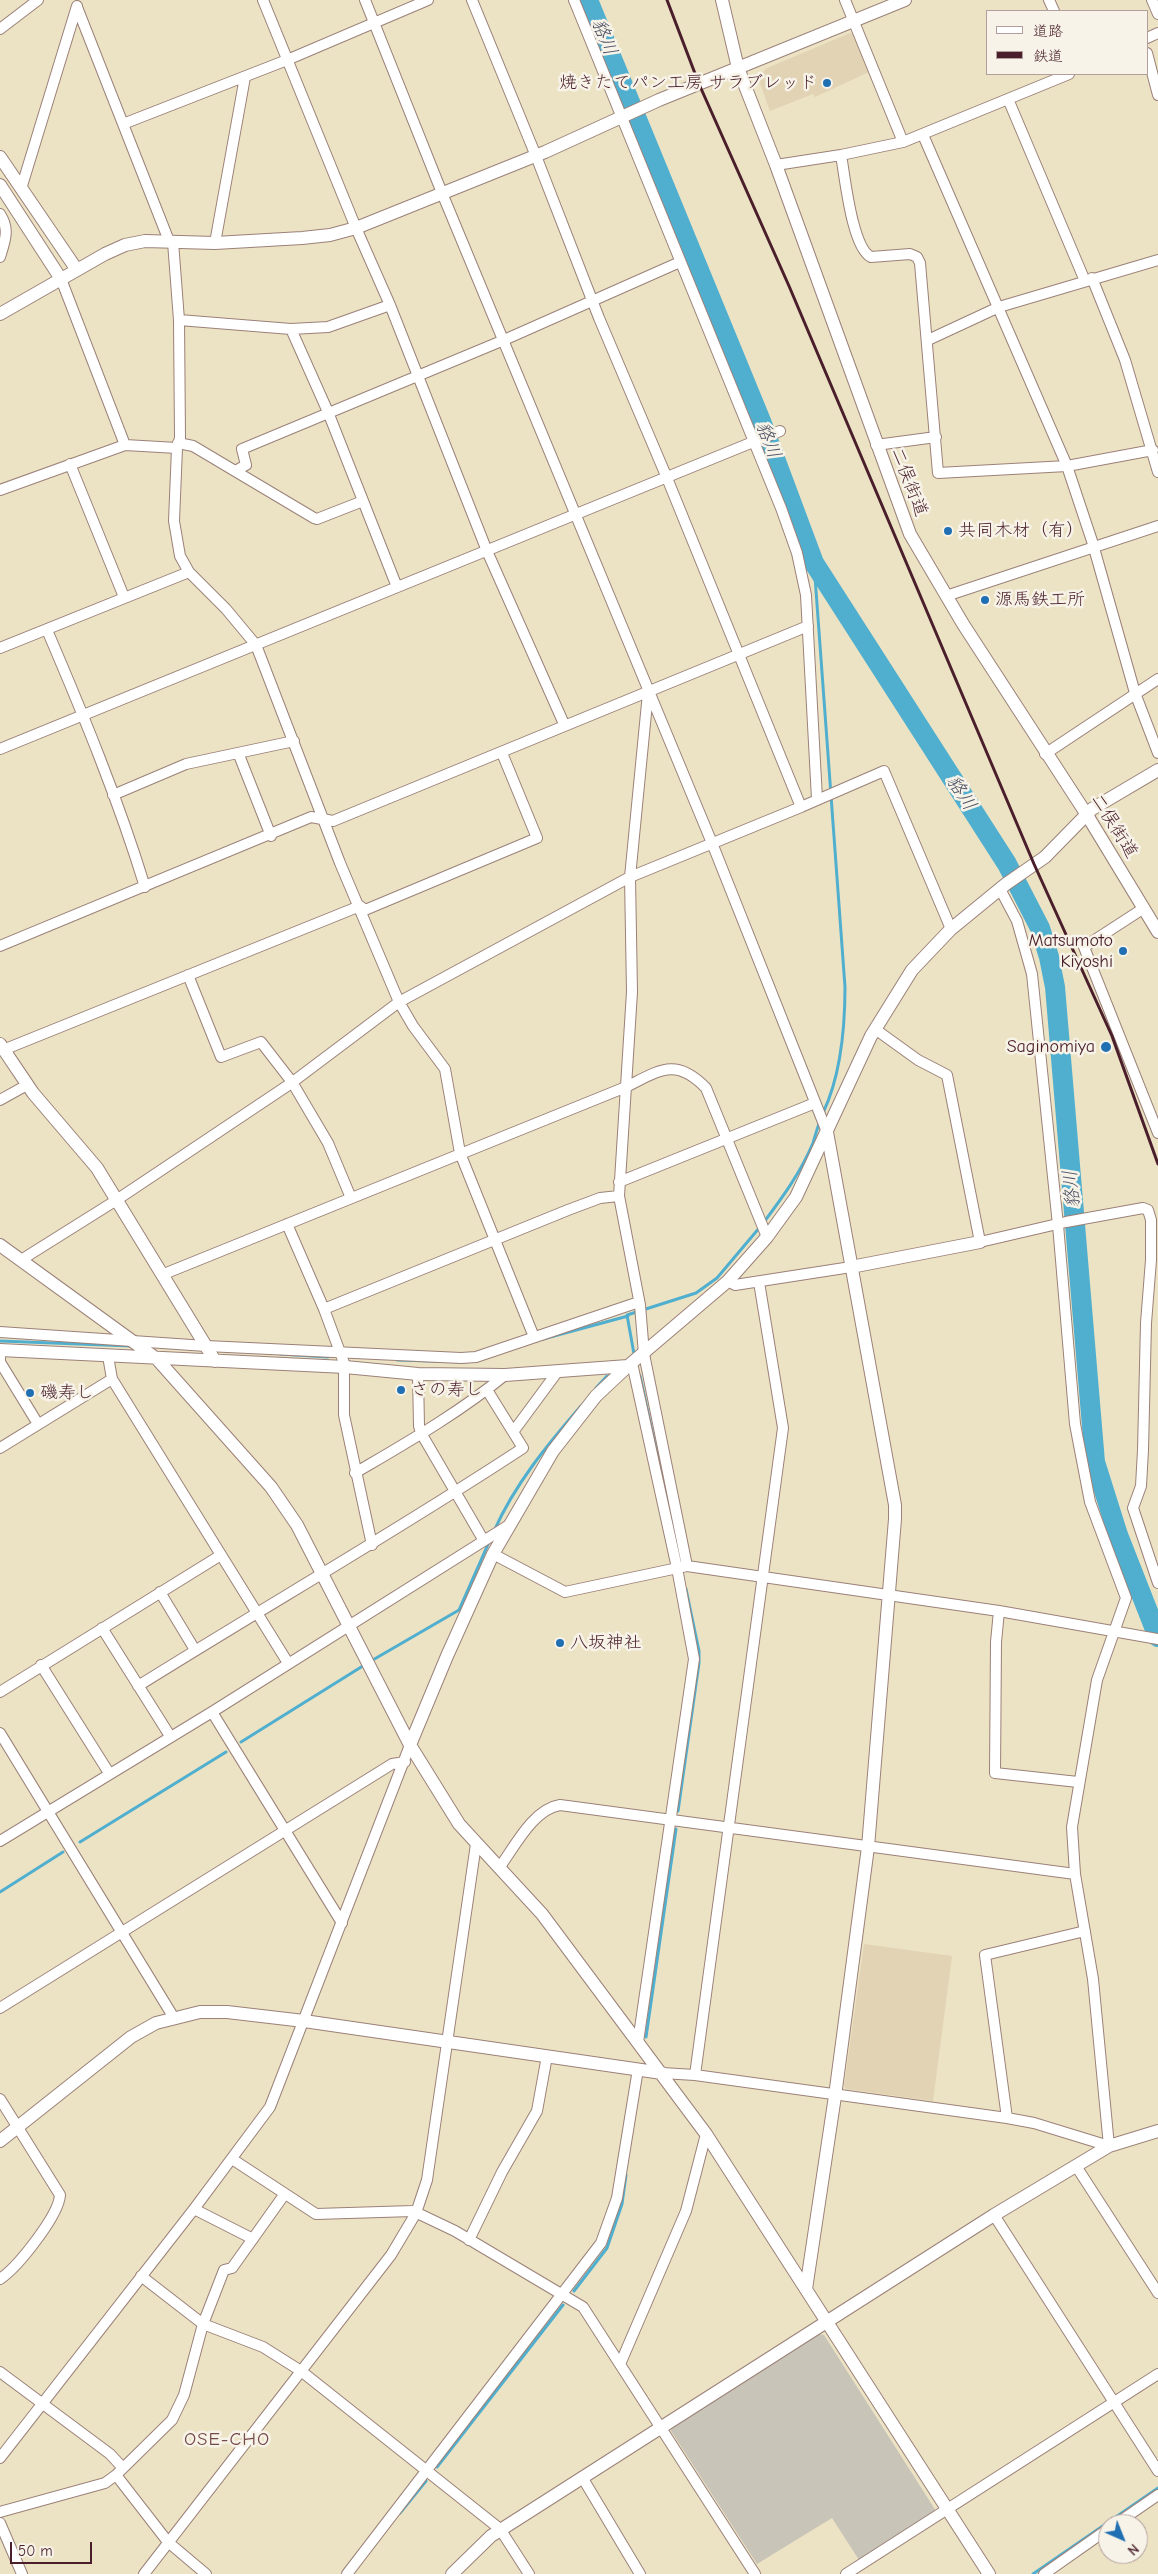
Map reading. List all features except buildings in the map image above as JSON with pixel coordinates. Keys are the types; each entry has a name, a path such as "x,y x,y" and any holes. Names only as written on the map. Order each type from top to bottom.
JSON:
{"street":[{"path":"0,29 38,0"},
{"path":"263,0 356,228 390,305 416,376 487,551 564,724"},
{"path":"365,0 442,193 712,843 826,1129 895,1505 890,1594 868,1847 835,2096 806,2289"},
{"path":"123,124 287,60 428,0"},
{"path":"472,0 592,299 801,807"},
{"path":"574,0 754,442 797,553 806,595 821,798"},
{"name":"二俣街道","path":"722,0 738,68 776,165 876,445 910,534 946,596 1045,754 1086,815 1158,932"},
{"path":"845,0 903,142"},
{"path":"0,314 76,270 125,245 145,241 215,243 302,238 356,228 536,156 646,106 905,0"},
{"path":"1152,0 1158,14"},
{"path":"77,3 171,242 179,320 178,445 174,521 180,556 188,572 226,610 256,645 340,863 360,906 399,1002 413,1026 445,1069 460,1154 534,1337"},
{"path":"21,188 77,3"},
{"path":"1148,57 1158,95"},
{"path":"776,165 840,155 903,142 1066,75"},
{"path":"215,243 245,77"},
{"path":"1008,99 1125,360 1158,472"},
{"path":"923,134 1067,466 1135,692 1158,753"},
{"path":"840,155 854,225 864,252 871,257 910,254 917,257 920,263 938,474 1067,466 1153,450"},
{"path":"0,157 76,270"},
{"path":"0,185 61,279 125,445"},
{"path":"0,214 5,222 7,234 0,257"},
{"path":"928,340 999,307 1158,260"},
{"path":"237,470 246,465 242,448 504,340 592,299 680,262"},
{"path":"179,320 291,329 328,327 390,305"},
{"path":"291,329 328,412 398,587"},
{"path":"0,749 780,431"},
{"path":"876,445 936,437"},
{"path":"0,490 125,445 178,445 193,446 237,470 317,519 363,501"},
{"path":"70,464 124,597"},
{"path":"946,596 1158,526"},
{"path":"0,648 188,572"},
{"path":"0,946 312,818 324,818 333,821 560,728 564,724 808,626"},
{"path":"47,630 84,715 145,887"},
{"path":"1045,754 1135,692 1158,679"},
{"path":"638,2042 694,1659 682,1567 644,1354 640,1303 619,1196 632,992 630,877 648,690"},
{"path":"113,795 186,764 239,755 294,741"},
{"path":"360,906 365,910 537,838 502,752"},
{"path":"239,755 271,836"},
{"path":"0,2458 194,2209 270,2107 410,1745 447,1656 506,1526 572,1426 596,1396 630,1364 728,1281 763,1228 796,1197 874,1029 912,970 951,929 1003,886 1056,847 1092,809 1158,770"},
{"path":"21,1260 116,1201 292,1082 399,1002 630,877 884,771 951,929"},
{"path":"1003,886 1017,921 1032,974 1062,1224 1075,1424 1090,1502 1126,1598 1097,1680 1078,1782 1072,1827 1075,1874 1093,1979 1109,2146"},
{"path":"211,1353 97,1168 27,1085 1,1047 360,906"},
{"path":"1144,908 1084,947 1158,1133"},
{"path":"188,975 221,1057 261,1042 292,1082 328,1143 351,1198"},
{"path":"874,1029 918,1060 947,1075 980,1242"},
{"path":"164,1274 626,1088 654,1073 668,1068 679,1068 696,1078 706,1088 763,1228"},
{"path":"0,1100 27,1085"},
{"path":"619,1182 817,1106"},
{"path":"324,1309 600,1198 619,1196"},
{"path":"728,1281 735,1285 852,1267 1084,1219 1143,1208 1148,1210 1151,1220 1141,1486 1133,1508 1158,1583"},
{"path":"287,1224 324,1309 343,1359 344,1415 372,1545"},
{"path":"0,1245 153,1356 271,1487 297,1524 410,1745 460,1824 476,1844 542,1914 706,2134 989,2574"},
{"path":"695,2075 783,1428 758,1282"},
{"path":"0,1332 133,1342 211,1353 343,1359 461,1358 476,1357 640,1303"},
{"path":"38,1424 0,1362 0,1350 108,1356 211,1353 343,1359 418,1374 505,1375 630,1364"},
{"path":"108,1356 112,1379 288,1663"},
{"path":"630,1364 682,1567"},
{"path":"513,1432 558,1371"},
{"path":"418,1374 419,1426 421,1433 485,1541"},
{"path":"355,1473 487,1390 505,1375"},
{"path":"0,1448 112,1379"},
{"path":"138,1686 256,1612 372,1545 523,1448 487,1390"},
{"path":"0,1841 212,1712 506,1526"},
{"path":"493,1554 565,1592 682,1567 890,1594 1154,1638"},
{"path":"0,1692 221,1555"},
{"path":"160,1592 195,1650"},
{"path":"999,1611 996,1642 995,1773 1078,1782"},
{"path":"102,1628 170,1736"},
{"path":"41,1665 109,1773"},
{"path":"212,1712 342,1923"},
{"path":"0,1733 174,2018"},
{"path":"0,2008 392,1764 405,1762"},
{"path":"499,1868 536,1818 552,1806 560,1805 1075,1874"},
{"path":"144,2574 392,2255 416,2213 427,2180 476,1844"},
{"path":"1006,2118 985,1955 1085,1931"},
{"path":"0,2141 131,2037 156,2023 174,2018 200,2012 227,2012 662,2073 695,2075 835,2096 1006,2118 1034,2123 1109,2146"},
{"path":"469,2240 502,2172 537,2111 547,2056"},
{"path":"347,2574 563,2295 601,2243 617,2198 638,2069"},
{"path":"0,2099 60,2195 42,2231 24,2256 9,2273 0,2279"},
{"path":"452,2574 500,2530 994,2215 1109,2146 1158,2132"},
{"path":"621,2362 686,2211 706,2134"},
{"path":"232,2159 284,2195 316,2214 416,2213 469,2240 583,2307 621,2362 755,2574"},
{"path":"1076,2166 1158,2293"},
{"path":"0,2512 105,2483 119,2472 172,2420 184,2395 203,2324 224,2270 232,2268 284,2195"},
{"path":"194,2209 253,2238"},
{"path":"994,2215 1158,2471"},
{"path":"141,2276 203,2324 263,2348 301,2371 500,2530 529,2574"},
{"path":"0,2372 110,2454 119,2472 168,2542 206,2574"},
{"path":"846,2574 1158,2374"},
{"path":"582,2477 640,2574"},
{"path":"1130,2514 1158,2495"},
{"path":"0,2523 22,2574"},
{"path":"1044,2574 1098,2536"}],"shaded area":[{"path":"850,33 855,35 869,72 815,97 813,94 770,111 759,81 765,69"},
{"path":"864,1944 952,1956 933,2101 846,2089 844,2086"},
{"path":"818,2334 824,2335 936,2511 859,2560 832,2518 757,2564 671,2431 672,2426"}],"waterway":[{"name":"貉川","path":"588,0 761,421 814,563 1007,864 1040,928 1049,957 1055,987 1095,1462 1118,1535 1158,1637"},
{"path":"814,563 845,987 841,1052 834,1083 823,1113"},
{"path":"764,1222 803,1164 813,1143 820,1121"},
{"path":"634,1354 627,1315 696,1293 717,1278 760,1227"},
{"path":"543,1339 628,1316"},
{"path":"0,1341 131,1346"},
{"path":"280,1354 328,1357"},
{"path":"397,1360 465,1362"},
{"path":"596,1388 607,1376"},
{"path":"640,1376 665,1492"},
{"path":"494,1531 522,1481 556,1435 581,1406"},
{"path":"371,1661 459,1610 489,1542"},
{"path":"678,1811 699,1663 699,1651 686,1589"},
{"path":"241,1742 366,1664"},
{"path":"80,1842 226,1752"},
{"path":"646,2037 676,1829"},
{"path":"0,1892 63,1852"},
{"path":"574,2291 607,2248 622,2204 626,2175"},
{"path":"437,2467 563,2305"},
{"path":"400,2513 426,2481"},
{"path":"1033,2574 1158,2488"}],"railway":[{"path":"667,0 699,84 789,286 1034,864 1112,1036 1158,1164"}],"place":[{"name":"焼きたてパン工房 サラブレッド","path":"827,83"},
{"name":"共同木材（有）","path":"948,531"},
{"name":"源馬鉄工所","path":"985,600"},
{"name":"Matsumoto Kiyoshi","path":"1123,951"},
{"name":"Saginomiya","path":"1106,1047"},
{"name":"さの寿し","path":"401,1390"},
{"name":"磯寿し","path":"30,1393"},
{"name":"八坂神社","path":"560,1643"}],"district":[{"name":"OSE-CHO","path":"227,2440"}]}
